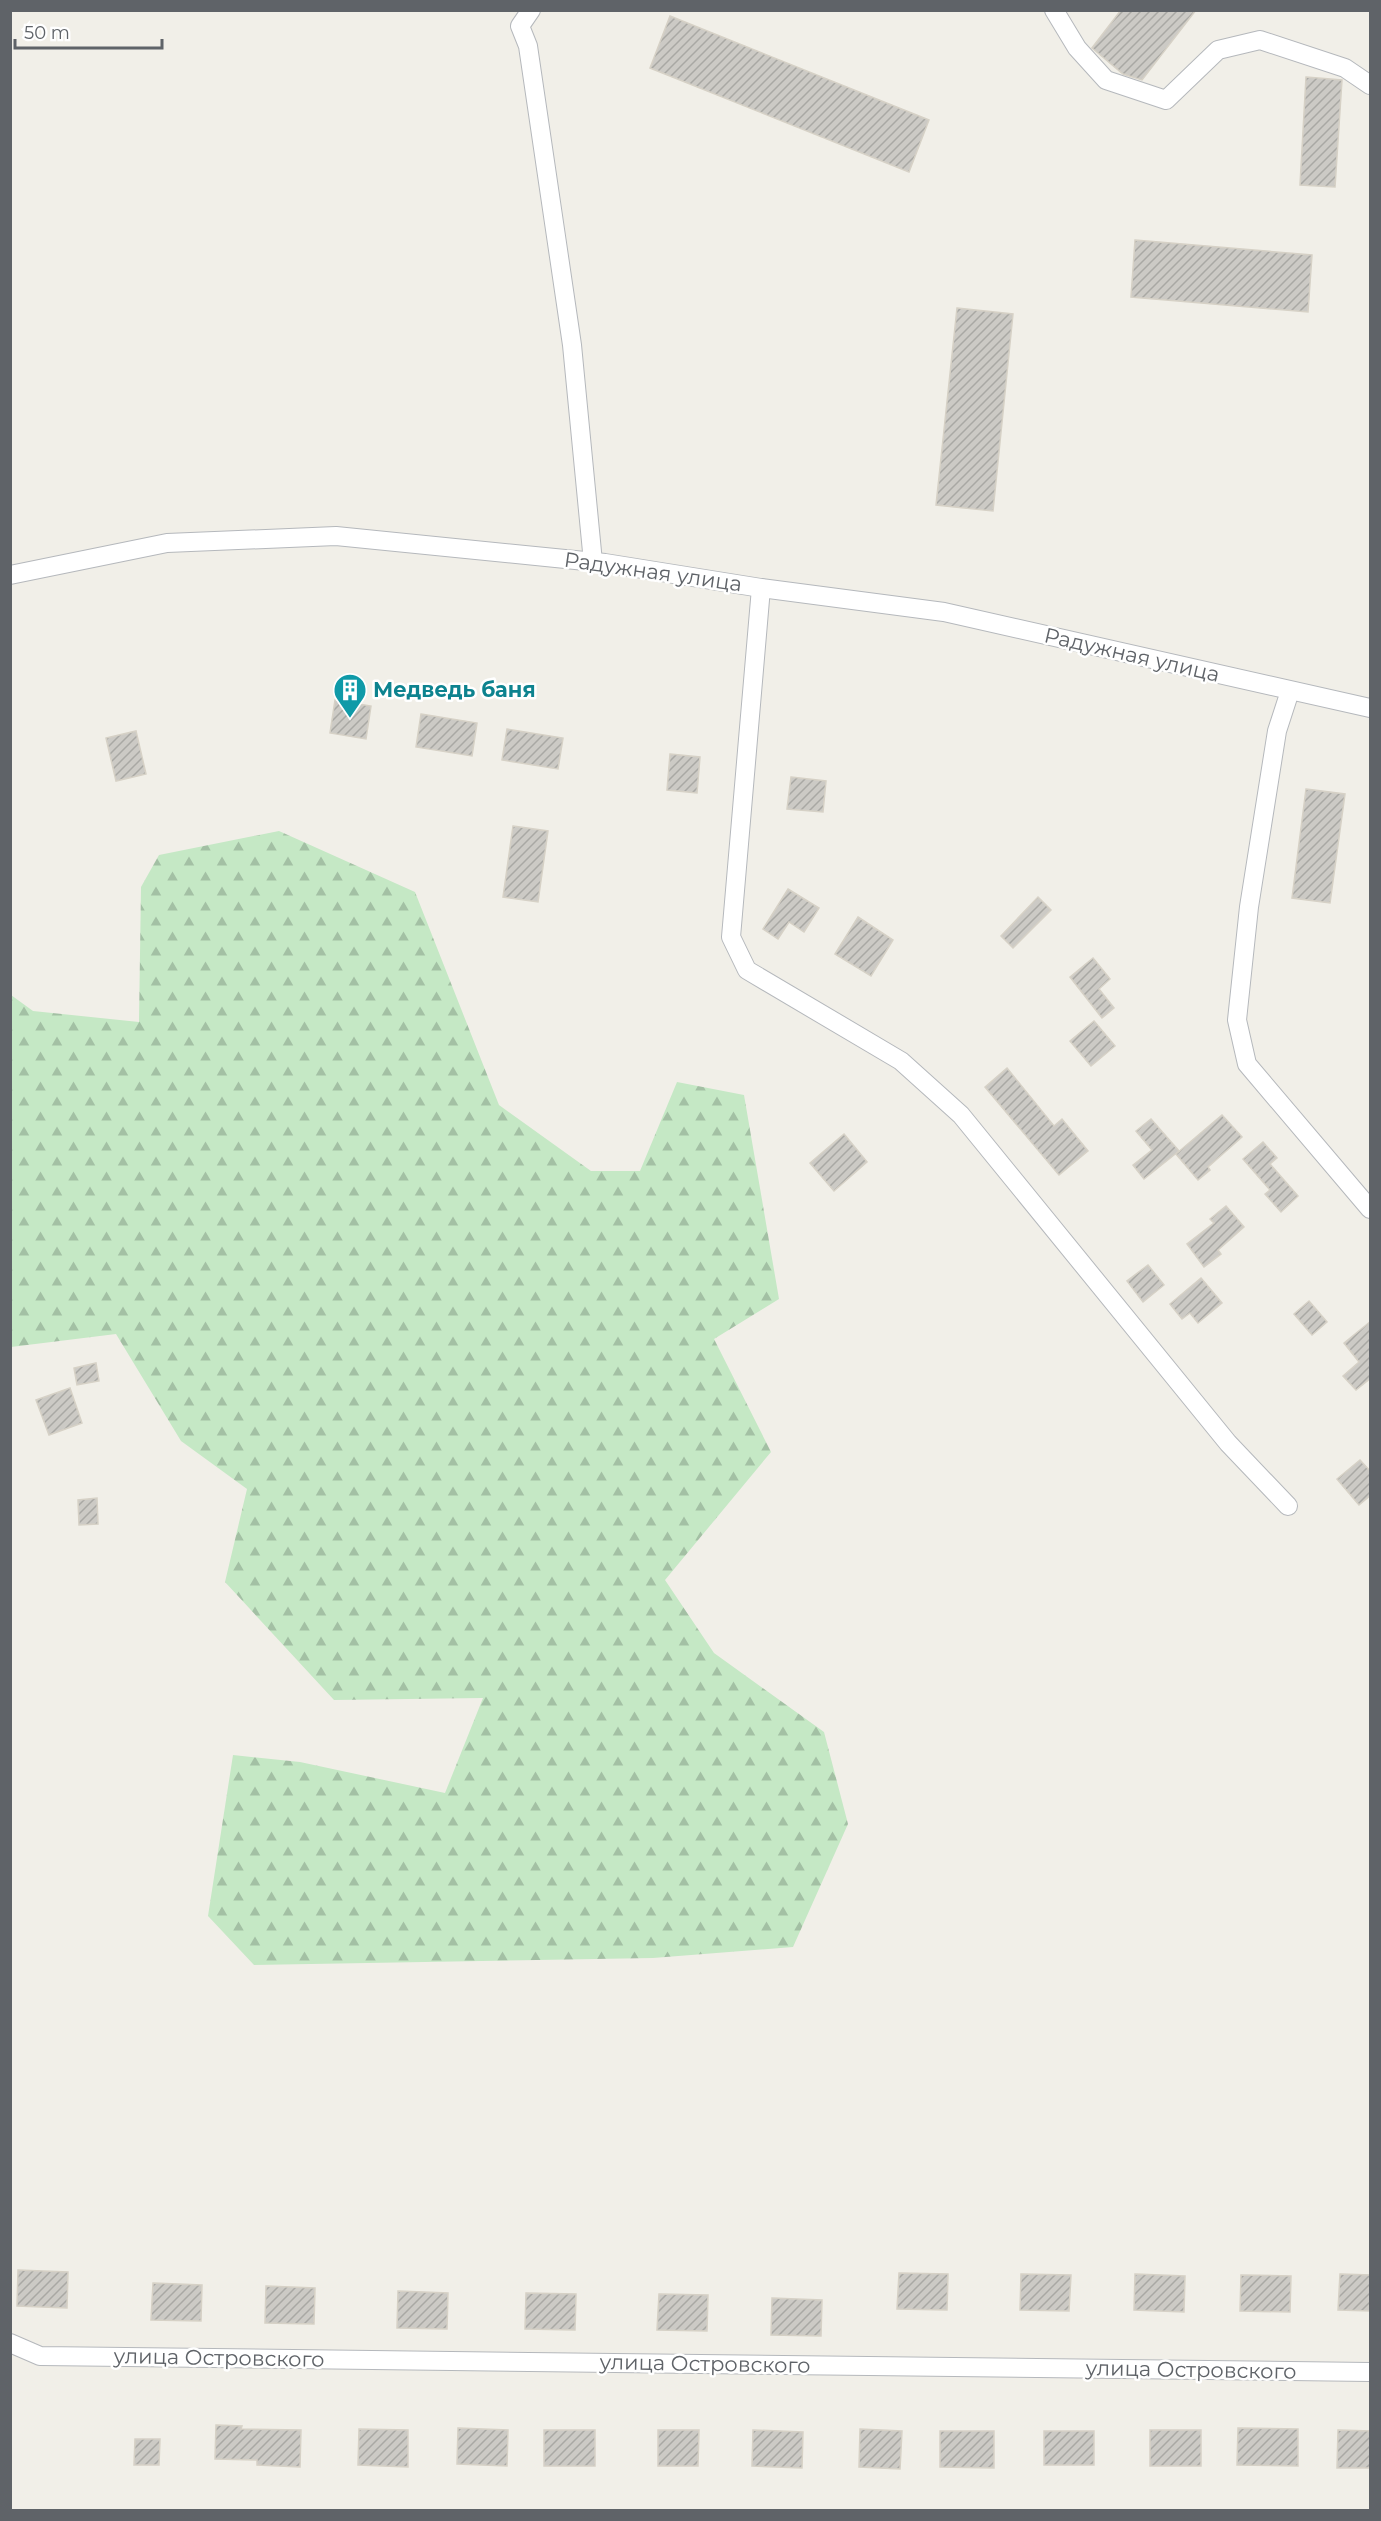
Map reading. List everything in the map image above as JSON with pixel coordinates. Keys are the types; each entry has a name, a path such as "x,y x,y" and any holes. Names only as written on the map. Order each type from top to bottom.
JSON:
{"street":[{"path":"531,10 520,26 528,46 572,345 593,562"},
{"path":"1054,10 1077,48 1106,80 1166,100 1218,50 1260,40 1345,68 1371,85"},
{"name":"Радужная улица","path":"10,575 167,543 336,536 593,562 761,588 944,612 1371,708"},
{"path":"761,588 731,937 747,970 901,1061 961,1115 1228,1443 1288,1506"},
{"path":"1290,691 1277,731 1249,907 1237,1020 1247,1064 1371,1209"},
{"name":"улица Островского","path":"10,2343 40,2356 1371,2372"}],"green space":[{"path":"279,831 415,892 499,1105 591,1171 640,1171 677,1082 744,1095 779,1299 714,1339 771,1452 665,1580 714,1653 824,1732 848,1824 793,1947 653,1958 254,1965 208,1916 233,1755 300,1762 445,1793 483,1698 334,1700 225,1582 247,1489 181,1441 116,1334 11,1347 11,995 33,1011 139,1022 141,887 159,855"}],"building":[{"path":"1121,10 1196,10 1142,80 1123,74 1092,48"},
{"path":"670,16 929,120 909,172 650,68"},
{"path":"1306,77 1342,80 1335,187 1300,185"},
{"path":"1135,240 1312,255 1308,312 1131,297"},
{"path":"957,308 1013,314 993,511 936,505"},
{"name":"Медведь баня","path":"335,700 371,706 366,739 330,733"},
{"path":"421,714 477,723 472,756 416,747"},
{"path":"507,729 563,738 558,769 502,760"},
{"path":"136,731 146,774 116,781 106,738"},
{"path":"670,754 700,757 697,793 667,790"},
{"path":"791,777 826,781 823,812 787,809"},
{"path":"1306,789 1345,794 1330,903 1292,898"},
{"path":"513,826 548,831 538,902 503,897"},
{"path":"788,889 819,908 804,932 789,922 778,939 763,929"},
{"path":"1038,897 1051,910 1013,948 1001,936"},
{"path":"858,917 893,940 871,976 835,954"},
{"path":"1093,958 1110,979 1099,989 1114,1008 1102,1018 1070,977"},
{"path":"1094,1021 1115,1046 1091,1066 1070,1041"},
{"path":"1007,1068 1054,1126 1062,1119 1088,1151 1059,1175 985,1087"},
{"path":"1222,1115 1242,1137 1208,1167 1210,1170 1198,1180 1176,1154"},
{"path":"1151,1119 1179,1151 1144,1179 1133,1165 1152,1150 1136,1131"},
{"path":"844,1134 867,1162 834,1191 810,1163"},
{"path":"1263,1142 1277,1158 1270,1164 1298,1196 1281,1212 1265,1194 1270,1190 1243,1159"},
{"path":"1226,1206 1244,1227 1218,1250 1221,1254 1204,1267 1187,1244 1214,1223 1210,1219"},
{"path":"1148,1265 1164,1285 1143,1302 1127,1281"},
{"path":"1201,1278 1222,1303 1198,1323 1190,1313 1182,1319 1170,1304"},
{"path":"1309,1301 1327,1322 1312,1335 1294,1314"},
{"path":"1371,1321 1371,1378 1356,1390 1343,1376 1359,1362 1344,1343"},
{"path":"96,1363 99,1381 77,1385 74,1368"},
{"path":"70,1388 82,1423 49,1435 36,1400"},
{"path":"1360,1460 1371,1472 1371,1495 1359,1505 1337,1479"},
{"path":"97,1498 98,1524 79,1525 78,1500"},
{"path":"18,2270 68,2272 67,2308 17,2306"},
{"path":"899,2273 948,2274 947,2310 897,2309"},
{"path":"1021,2274 1071,2275 1069,2311 1020,2310"},
{"path":"1135,2274 1185,2276 1184,2312 1134,2310"},
{"path":"1340,2274 1371,2275 1371,2311 1338,2310"},
{"path":"1241,2275 1291,2276 1290,2312 1240,2311"},
{"path":"153,2283 202,2285 201,2321 151,2320"},
{"path":"266,2286 315,2288 314,2324 265,2323"},
{"path":"398,2291 448,2293 447,2329 397,2328"},
{"path":"526,2293 576,2294 575,2330 525,2329"},
{"path":"659,2294 708,2295 707,2331 657,2330"},
{"path":"772,2298 822,2300 821,2336 771,2335"},
{"path":"216,2425 242,2426 241,2429 301,2430 300,2467 257,2465 257,2460 215,2459"},
{"path":"458,2428 508,2430 507,2466 457,2464"},
{"path":"1238,2428 1298,2429 1298,2466 1237,2465"},
{"path":"359,2429 408,2430 408,2467 358,2465"},
{"path":"860,2429 902,2431 900,2469 859,2467"},
{"path":"544,2430 595,2430 595,2466 544,2466"},
{"path":"658,2430 699,2430 698,2466 658,2466"},
{"path":"753,2430 803,2432 802,2468 752,2466"},
{"path":"1150,2430 1201,2430 1201,2466 1150,2466"},
{"path":"1338,2430 1371,2431 1371,2468 1337,2468"},
{"path":"940,2431 994,2431 994,2468 940,2467"},
{"path":"1044,2431 1094,2431 1094,2465 1044,2465"},
{"path":"135,2439 160,2439 159,2465 134,2465"}],"place":[{"name":"Медведь баня","path":"350,719"}]}
